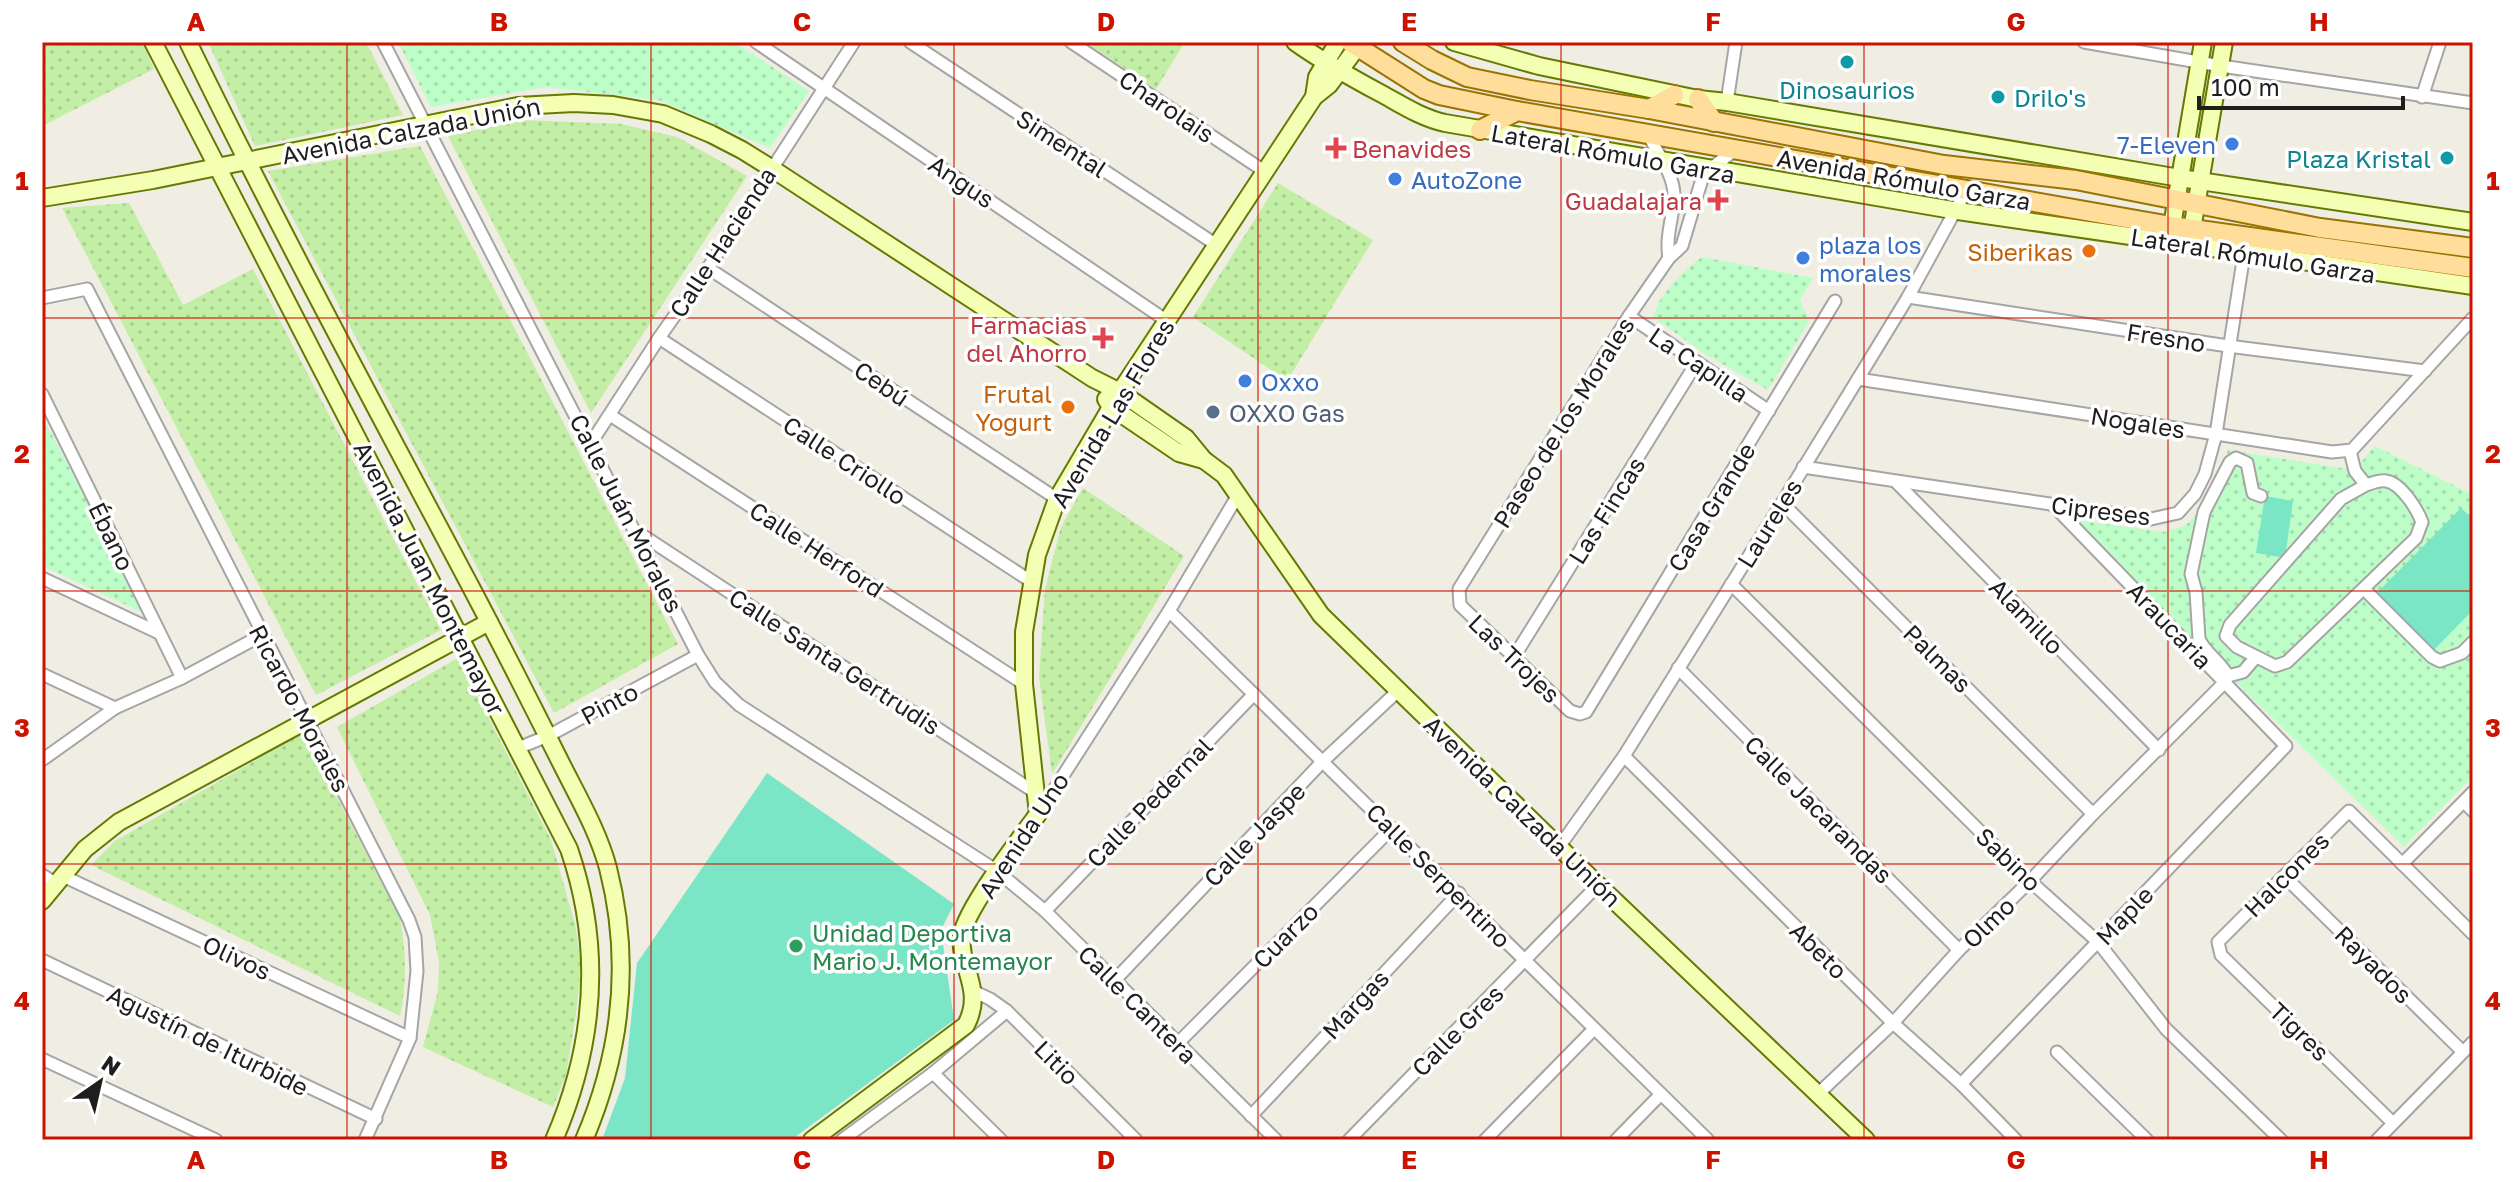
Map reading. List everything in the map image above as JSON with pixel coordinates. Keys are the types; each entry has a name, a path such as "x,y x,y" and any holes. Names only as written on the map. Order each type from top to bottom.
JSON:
{"main road":[{"name":"Avenida Rómulo Garza","path":"1403,42 1467,77 1944,165 2076,180 2342,232 2473,248"},
{"name":"Avenida Rómulo Garza","path":"1359,43 1431,92 1517,111 1966,191 2170,234 2473,268"},
{"path":"1359,43 1433,81 1446,82 1467,77"},
{"path":"1649,109 1674,95"},
{"path":"1698,99 1714,122"},
{"path":"1480,130 1517,111"}],"street":[{"name":"Avenida Juan Montemayor","path":"153,42 569,849 583,896 589,931 589,1011 571,1101 554,1140"},
{"name":"Avenida Juan Montemayor","path":"188,42 246,161 489,622 599,841 613,892 620,963 620,1017 615,1048 597,1111 584,1140"},
{"name":"Calle Juán Morales","path":"383,42 698,655 715,682 739,705 997,871"},
{"name":"Angus","path":"756,42 1167,321"},
{"name":"Calle Hacienda","path":"591,443 854,42"},
{"name":"Simental","path":"910,42 1215,244"},
{"name":"Charolais","path":"1071,42 1264,171"},
{"name":"Lateral Rómulo Garza","path":"1295,42 1332,67 1433,121 1958,211 2170,234"},
{"name":"Avenida Las Flores","path":"1332,67 1338,42"},
{"path":"1454,42 1539,66 1674,95 2180,178 2473,222"},
{"path":"1727,102 1736,42"},
{"path":"2084,42 2221,66 2473,103"},
{"path":"2170,234 2203,42"},
{"path":"2191,237 2224,42"},
{"path":"2422,97 2440,42"},
{"name":"Avenida Las Flores","path":"1038,814 1033,791 1024,684 1024,632 1037,555 1057,499 1120,392 1314,97 1317,77 1359,43"},
{"name":"Avenida Calzada Unión","path":"42,198 217,167 518,106 593,103 663,114 742,150 1092,378 1120,392 1186,438 1204,460 1224,475 1315,608 1598,885 1866,1140"},
{"path":"1648,134 1667,170 1674,194 1666,236 1669,258"},
{"name":"Paseo de los Morales","path":"1459,589 1629,316 1683,242 1698,187 1710,169 1736,149"},
{"name":"Laureles","path":"1559,847 1624,756 1782,503 1908,297 1958,211 1966,191"},
{"name":"Lateral Rómulo Garza","path":"2191,237 2244,254 2473,286"},
{"name":"Cipreses","path":"1803,467 2151,519 2178,513 2187,505 2201,482 2216,434 2244,254"},
{"name":"Cebú","path":"708,268 1057,499"},
{"name":"Ricardo Morales","path":"42,298 87,289 409,920 417,950 410,1038 365,1140"},
{"name":"Fresno","path":"1908,297 2228,346 2425,371"},
{"name":"Casa Grande","path":"1586,712 1835,301"},
{"name":"La Capilla","path":"1629,316 1769,411"},
{"path":"2366,485 2355,471 2350,451 2473,318"},
{"name":"Calle Criollo","path":"659,338 1032,582"},
{"name":"Las Fincas","path":"1514,657 1697,362"},
{"name":"Avenida Calzada Unión","path":"1092,378 1111,407 1179,453 1204,460"},
{"name":"Nogales","path":"1858,379 2332,452 2350,451"},
{"name":"Ébano","path":"42,394 182,678"},
{"name":"Calle Herford","path":"610,415 1024,684"},
{"path":"2226,679 2223,665 2201,645 2199,639 2196,592 2191,574 2204,512 2230,462 2236,458 2247,463 2253,493 2261,496"},
{"path":"2382,480 2394,484 2409,500 2422,522 2416,538 2364,589 2287,662 2275,666 2229,641 2226,630 2341,499 2382,480"},
{"name":"Alamillo","path":"1895,481 2159,750"},
{"name":"Avenida Uno","path":"812,1140 966,1025 973,1007 973,991 962,934 997,871 1038,814 1169,611 1238,495"},
{"name":"Palmas","path":"1782,503 2093,814"},
{"name":"Araucaria","path":"2053,505 2226,679 2286,746"},
{"name":"Calle Santa Gertrudis","path":"637,532 1033,791"},
{"path":"42,578 160,633"},
{"name":"Sabino","path":"1731,584 2030,881 2098,942 2166,1029 2281,1140"},
{"name":"Las Trojes","path":"1459,589 1460,605 1570,711 1586,712"},
{"path":"2364,589 2432,657 2440,661 2462,653 2473,642"},
{"name":"Calle Serpentino","path":"1169,611 1708,1140"},
{"path":"42,901 53,878 119,822 489,622"},
{"path":"42,760 115,708 182,678 262,635"},
{"name":"Pinto","path":"518,748 548,736 698,655"},
{"name":"Olmo","path":"1819,1093 1893,1023 1959,950 2226,679 2243,672 2256,657"},
{"name":"Calle Jacarandas","path":"1678,668 1959,950"},
{"path":"42,674 115,708"},
{"name":"Calle Jaspe","path":"1114,981 1323,761 1399,690"},
{"name":"Calle Pedernal","path":"1045,911 1254,694"},
{"name":"Maple","path":"1961,1084 2286,746"},
{"name":"Abeto","path":"1624,756 1893,1023 1961,1084 2016,1140"},
{"path":"2473,792 2468,806 2402,864 2473,934"},
{"name":"Halcones","path":"2222,936 2349,811 2402,864"},
{"name":"Cuarzo","path":"1178,1043 1392,828"},
{"name":"Calle Cantera","path":"997,871 1045,911 1276,1140"},
{"name":"Rayados","path":"2285,877 2463,1052"},
{"name":"Olivos","path":"53,878 410,1038"},
{"name":"Calle Gres","path":"1349,1140 1598,885"},
{"name":"Margas","path":"1251,1116 1459,893"},
{"name":"Tigres","path":"2222,936 2218,942 2221,955 2393,1123"},
{"name":"Agustín de Iturbide","path":"42,960 376,1119"},
{"name":"Litio","path":"973,991 1007,1011 1136,1140"},
{"path":"851,1138 1007,1011"},
{"path":"1485,1140 1594,1029"},
{"path":"2377,1140 2473,1042"},
{"path":"2057,1052 2147,1140"},
{"path":"42,1059 216,1140"},
{"path":"933,1073 1001,1140"},
{"path":"1616,1140 1661,1094"},
{"path":"571,1101 597,1111"}],"green space":[{"path":"42,42 142,42 154,69 42,126"},
{"path":"208,42 366,42 403,115 255,146"},
{"path":"398,42 734,42 809,91 770,148 659,100 546,87 431,107"},
{"path":"1094,42 1185,42 1156,89 1091,46"},
{"path":"522,120 621,124 677,137 747,176 591,413 448,136"},
{"path":"420,146 678,644 554,713 268,171"},
{"path":"1278,183 1373,240 1287,381 1193,317"},
{"path":"129,203 183,305 253,269 441,630 316,695 62,208"},
{"path":"1702,257 1813,278 1800,300 1809,321 1768,390 1705,354 1653,317 1673,284"},
{"path":"42,416 146,614 42,566"},
{"path":"2375,446 2473,495 2473,776 2404,847 2079,528 2076,520 2164,532 2186,525 2210,501 2228,450 2354,470"},
{"path":"1083,488 1184,556 1052,774 1039,676 1045,589 1061,527"},
{"path":"2265,496 2293,501 2285,558 2256,553"},
{"path":"2461,508 2473,519 2473,610 2430,654 2372,598"},
{"path":"458,658 551,840 575,924 581,965 576,1014 566,1075 553,1107 423,1047 438,991 439,962 430,915 337,727"},
{"path":"303,733 400,918 405,967 400,1016 91,865 115,841"},
{"name":"Unidad Deportiva Mario J. Montemayor","path":"767,773 954,904 941,930 954,1020 791,1140 602,1140 625,1078 637,963"}],"place":[{"name":"Dinosaurios","path":"1847,62"},
{"name":"Drilo's","path":"1998,97"},
{"name":"7-Eleven","path":"2232,144"},
{"name":"Benavides","path":"1336,148"},
{"name":"Plaza Kristal","path":"2447,158"},
{"name":"AutoZone","path":"1395,179"},
{"name":"Guadalajara","path":"1718,200"},
{"name":"Siberikas","path":"2089,251"},
{"name":"plaza los morales","path":"1803,258"},
{"name":"Farmacias del Ahorro","path":"1103,338"},
{"name":"Oxxo","path":"1245,381"},
{"name":"Frutal Yogurt","path":"1068,407"},
{"name":"OXXO Gas","path":"1213,412"},
{"name":"Unidad Deportiva Mario J. Montemayor","path":"796,946"}]}
